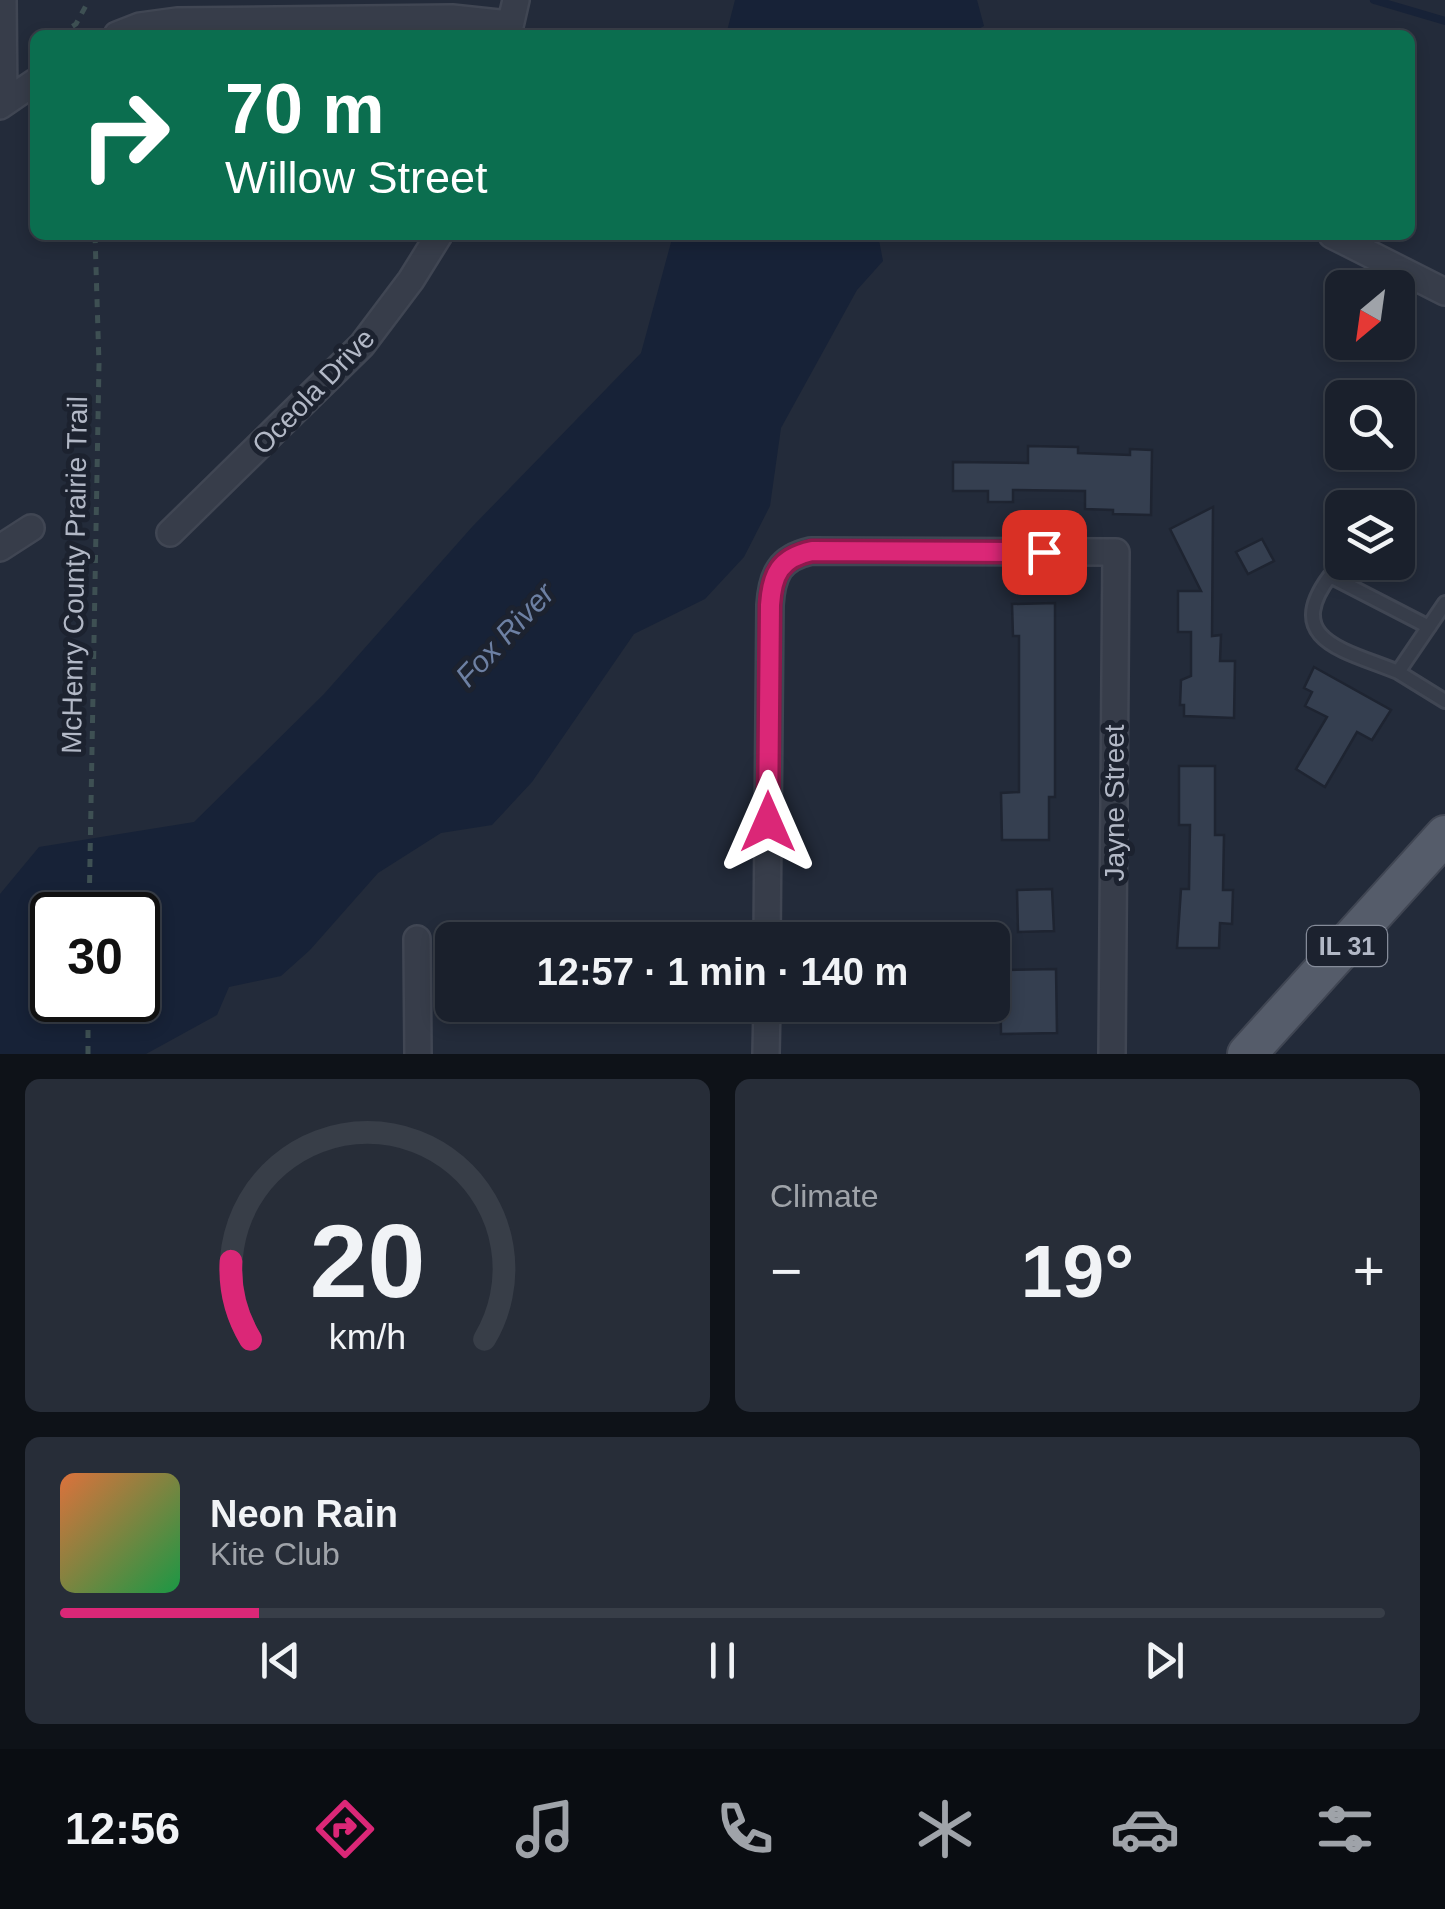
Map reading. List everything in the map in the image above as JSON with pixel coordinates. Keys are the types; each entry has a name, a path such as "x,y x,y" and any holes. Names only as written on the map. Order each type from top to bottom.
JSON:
{"main road":[{"name":"IL 31","path":"1246,1054 1445,835"}],"street":[{"path":"2,104 3,0"},
{"path":"130,30 177,20 511,20"},
{"path":"2,104 30,85"},
{"name":"Oceola Drive","path":"170,533 362,345 436,240"},
{"path":"1342,240 1445,292"},
{"path":"0,548 32,528"},
{"name":"Jayne Street","path":"768,922 770,605 771,587 779,567 788,558 812,551 1116,552 1112,1054"},
{"path":"417,939 418,1054"},
{"path":"766,1054 767,1022"}],"lane":[{"path":"1429,626 1330,576 1311,610 1314,629 1329,642 1398,672 1445,701"},
{"path":"1398,672 1445,603"}],"path":[{"path":"67,30 76,24 89,0"},
{"name":"McHenry County Prairie Trail","path":"89,892 99,364 96,240"},
{"path":"88,1022 88,1054"}],"water":[{"path":"735,0 977,0 984,26 976,30 727,30"},
{"name":"Fox River","path":"672,240 879,240 883,261 857,290 781,428 770,506 744,557 705,599 634,634 532,782 492,825 441,833 378,873 310,950 281,976 229,987 217,1015 146,1054 0,1054 0,894 39,847 194,822 324,694 472,527 641,353"}],"building":[{"path":"1028,446 1078,447 1078,453 1130,455 1130,449 1152,450 1151,515 1085,509 1085,491 1013,490 1013,502 988,502 988,491 953,491 953,462 1028,463"},
{"path":"1213,507 1212,636 1221,635 1220,661 1235,661 1234,718 1184,716 1184,705 1180,705 1181,680 1191,676 1191,632 1178,632 1178,591 1201,591 1170,529"},
{"path":"1262,539 1274,561 1248,574 1236,552"},
{"path":"1055,603 1055,797 1049,797 1049,840 1002,840 1001,793 1019,792 1019,636 1013,636 1012,604"},
{"path":"1314,667 1391,710 1372,740 1357,732 1325,787 1296,769 1327,717 1305,706 1312,692 1304,688"},
{"path":"1179,766 1215,766 1215,835 1224,835 1223,890 1233,890 1232,924 1220,923 1219,948 1177,948 1181,889 1189,889 1190,825 1179,825"},
{"path":"1052,889 1054,931 1018,932 1017,890"},
{"path":"1056,969 1057,1033 1001,1034 1001,1022 1010,1022 1010,970"}],"waterway":[{"path":"1374,0 1445,21"}],"route":[{"path":"768,822 771,587 779,567 788,558 812,551 1044,552"}]}
